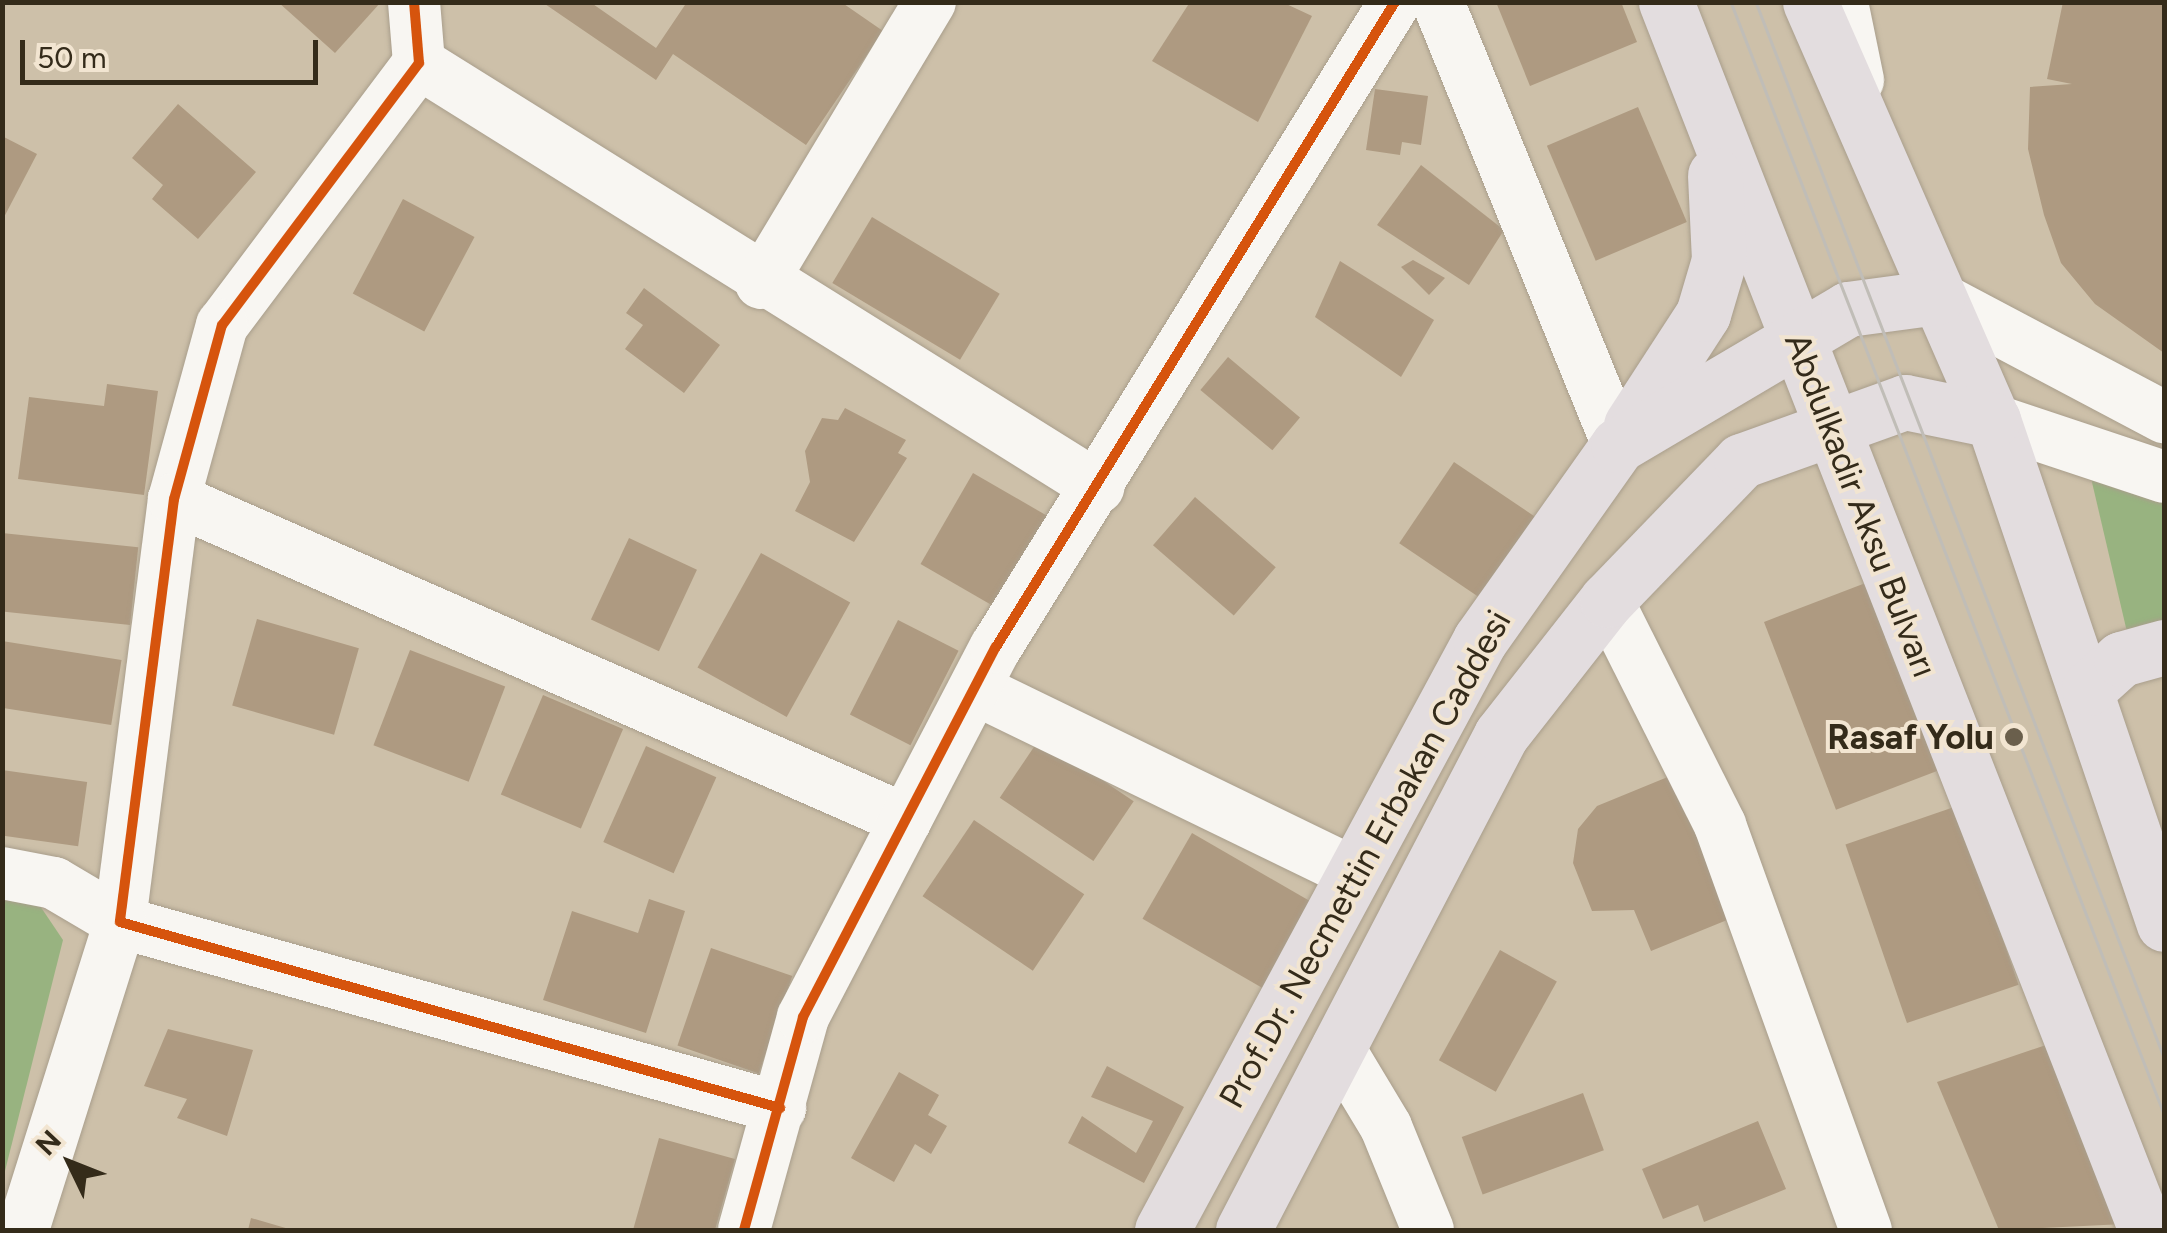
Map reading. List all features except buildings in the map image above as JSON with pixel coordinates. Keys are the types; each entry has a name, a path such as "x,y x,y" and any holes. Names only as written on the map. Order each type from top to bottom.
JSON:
{"main road":[{"name":"Abdulkadir Aksu Bulvarı","path":"1666,2 1828,425 2146,1230"},
{"path":"1810,2 1993,420 2089,688 2164,924"},
{"path":"1618,445 1703,314 1720,260 1701,98"},
{"name":"Prof.Dr. Necmettin Erbakan Caddesi","path":"1162,1230 1480,640 1618,445 1795,334 1871,303 1937,297"},
{"name":"Prof.Dr. Necmettin Erbakan Caddesi","path":"1242,1230 1501,735 1608,600 1741,461 1828,425 1905,402 1993,420"},
{"path":"2089,688 2121,659 2164,647"}],"street":[{"path":"23,1230 120,922 174,499 222,325 419,63 414,2"},
{"path":"761,283 930,2"},
{"path":"744,1230 803,1017 975,688 1395,2"},
{"path":"1438,2 1618,445"},
{"path":"1842,2 1869,135"},
{"path":"419,63 761,283 1098,486"},
{"path":"1937,297 2164,417"},
{"path":"1993,420 2164,477"},
{"path":"174,499 906,820"},
{"path":"1608,600 1720,825 1866,1230"},
{"path":"975,688 1352,872"},
{"path":"2,872 54,883 120,922 780,1108"},
{"path":"1338,1047 1386,1127 1428,1230"}],"green space":[{"path":"2091,478 2164,496 2164,628 2127,632"},
{"path":"3,885 28,888 63,940 3,1179"}],"tram line":[{"path":"1731,2 2164,1114"},
{"path":"1756,2 2164,1057"}],"cycle path":[{"path":"414,2 419,63 222,325 174,499 120,922 780,1108"},
{"path":"744,1230 803,1017 996,647 1395,2"}],"place":[{"name":"Rasaf Yolu","path":"2014,737"}]}
